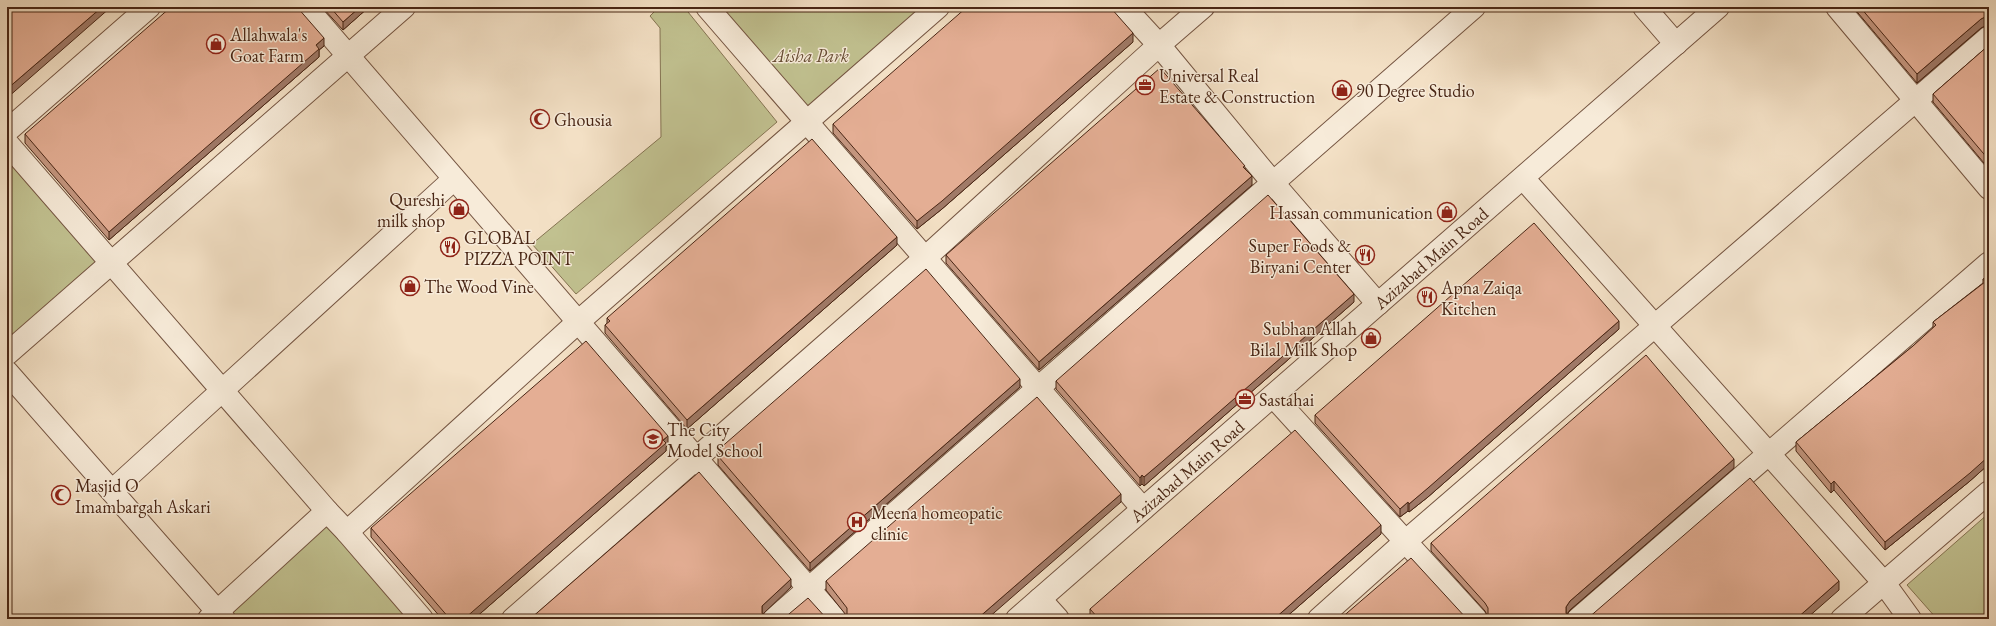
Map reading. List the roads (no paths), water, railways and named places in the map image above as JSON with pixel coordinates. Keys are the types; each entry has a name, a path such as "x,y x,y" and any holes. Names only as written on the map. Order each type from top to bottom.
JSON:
{"street":[{"path":"7,131 149,7"},
{"path":"306,7 835,619"},
{"path":"7,354 404,7"},
{"path":"706,7 1143,509"},
{"path":"347,532 578,322 938,7"},
{"path":"1124,7 1159,45 1273,183 1378,304"},
{"path":"514,619 925,258 1159,45 1203,7"},
{"path":"774,619 1474,7"},
{"path":"1644,7 1676,44"},
{"name":"Azizabad Main Road","path":"1017,619 1718,7"},
{"path":"1837,7 1989,188"},
{"path":"1319,619 1406,541 1989,37"},
{"path":"7,143 422,619"},
{"path":"1523,178 1884,583 1910,619"},
{"path":"112,491 454,179"},
{"path":"1578,619 1989,263"},
{"path":"8,376 112,491 217,616 327,511"},
{"path":"1273,396 1476,619"},
{"path":"1842,619 1989,492"},
{"path":"1040,599 1058,619"}],"place":[{"name":"Allahwala's Goat Farm","path":"216,44"},
{"name":"Universal Real Estate & Construction","path":"1145,85"},
{"name":"90 Degree Studio","path":"1342,90"},
{"name":"Ghousia","path":"540,119"},
{"name":"Qureshi milk shop","path":"459,209"},
{"name":"Hassan communication","path":"1447,212"},
{"name":"GLOBAL PIZZA POINT","path":"450,247"},
{"name":"Super Foods & Biryani Center","path":"1365,255"},
{"name":"The Wood Vine","path":"410,286"},
{"name":"Apna Zaiqa Kitchen","path":"1427,297"},
{"name":"Subhan Allah Bilal Milk Shop","path":"1371,338"},
{"name":"Sastahai","path":"1245,399"},
{"name":"The City Model School","path":"653,439"},
{"name":"Masjid O Imambargah Askari","path":"61,495"},
{"name":"Meena homeopatic clinic","path":"857,522"}],"park label":[{"name":"Aisha Park","path":"811,55"}]}
